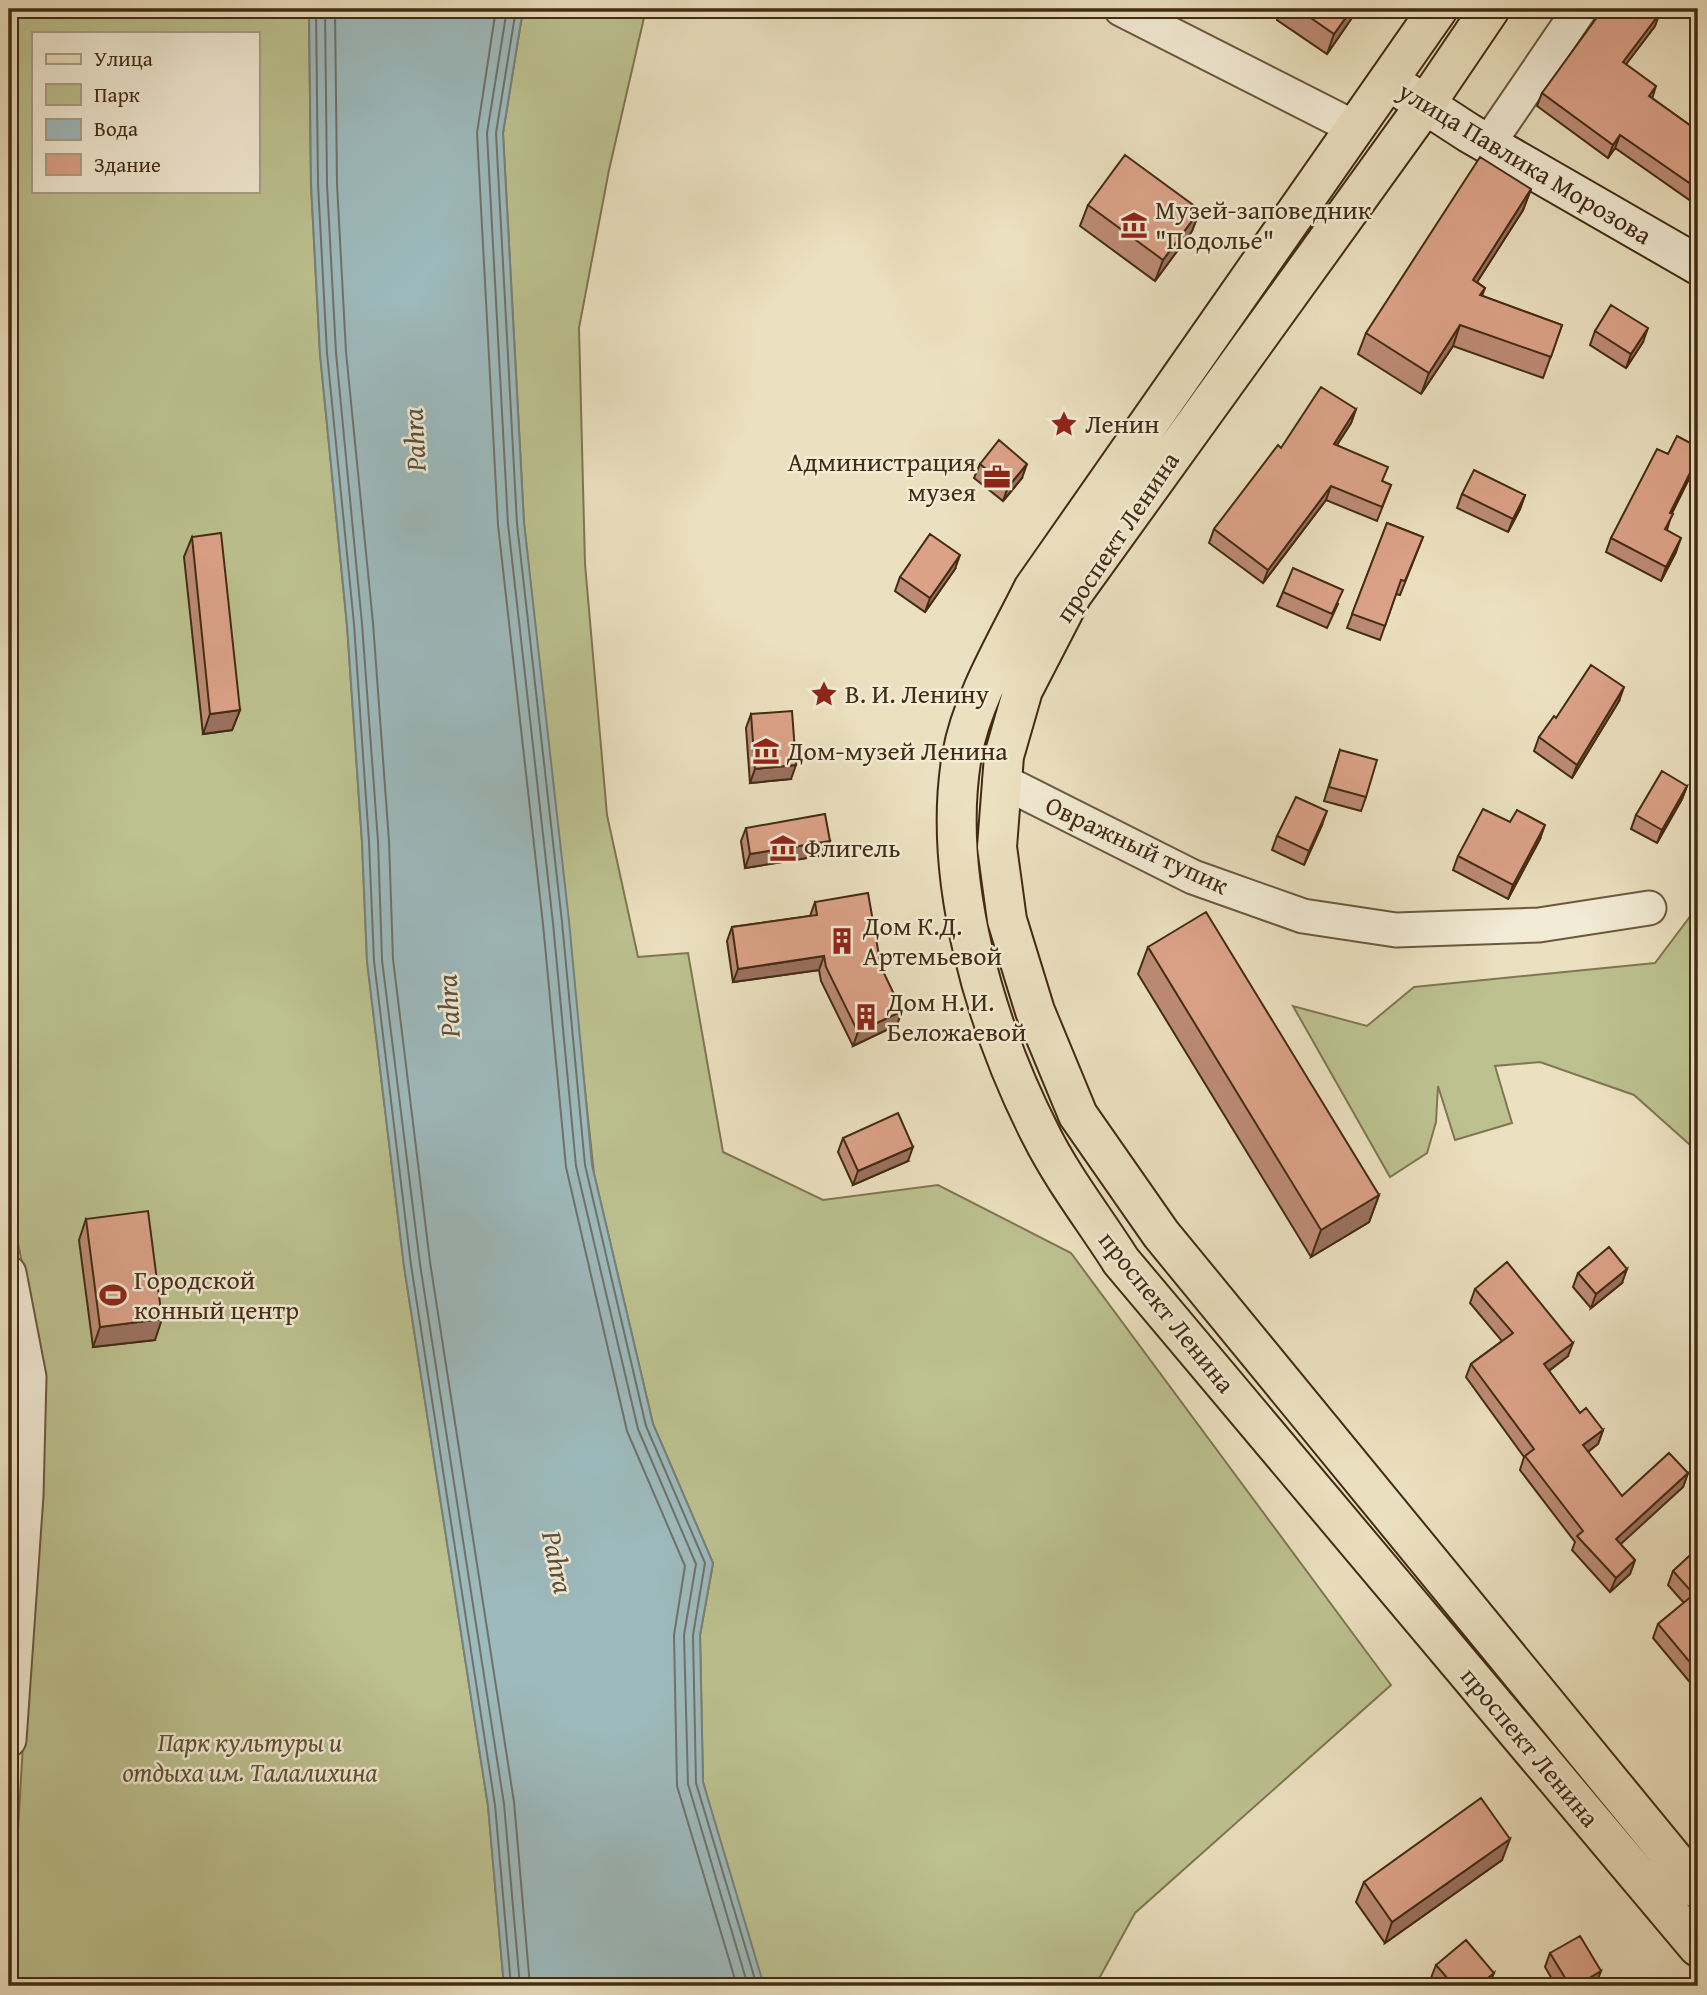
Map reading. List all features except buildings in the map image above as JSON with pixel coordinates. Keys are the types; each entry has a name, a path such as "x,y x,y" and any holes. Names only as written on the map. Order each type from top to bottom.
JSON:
{"main road":[{"name":"проспект Ленина","path":"1438,9 1027,601 985,687 962,755 958,836 966,916 993,1027 1036,1125 1121,1261 1698,1947"},
{"name":"проспект Ленина","path":"1490,9 1426,105 1072,595 1023,690 1000,780 997,847 1007,920 1035,1011 1078,1115 1161,1234 1698,1889"}],"street":[{"path":"1121,9 1355,128"},
{"path":"1488,144 1580,9"},
{"name":"улица Павлика Морозова","path":"1389,81 1488,144 1698,265"},
{"name":"Овражный тупик","path":"1000,780 1193,877 1303,916 1396,930 1539,925 1649,908"},
{"path":"9,1273 29,1377 26,1495 9,1740"}],"green space":[{"name":"Парк культуры и отдыха им. Талалихина","path":"9,9 309,9 311,184 320,354 347,625 367,961 404,1266 488,1806 504,1986 10,1986 45,1369 9,1202"},
{"path":"523,9 646,9 609,170 579,328 585,564 607,815 638,957 688,953 723,1152 823,1200 938,1185 1071,1253 1391,1685 1135,1913 1095,1986 759,1986 703,1782 700,1635 713,1563 653,1424 594,1174 524,523 503,133"},
{"path":"1698,906 1698,1152 1634,1095 1540,1062 1495,1066 1512,1123 1455,1140 1438,1086 1436,1122 1427,1153 1390,1177 1293,1006 1367,1026 1414,987 1655,963"}],"water":[{"name":"Pahra","path":"309,9 523,9 503,133 524,523 569,921 592,1165 653,1424 713,1563 700,1635 703,1782 764,1986 504,1986 488,1806 404,1266 367,961 347,625 320,354 311,184"}],"place":[{"name":"Музей-заповедник \"Подолье\"","path":"1134,225"},
{"name":"Ленин","path":"1064,424"},
{"name":"Администрация музея","path":"997,477"},
{"name":"В. И. Ленину","path":"824,694"},
{"name":"Дом-музей Ленина","path":"766,751"},
{"name":"Флигель","path":"783,848"},
{"name":"Дом К.Д. Артемьевой","path":"842,941"},
{"name":"Дом Н. И. Беложаевой","path":"866,1017"},
{"name":"Городской конный центр","path":"113,1295"}]}
